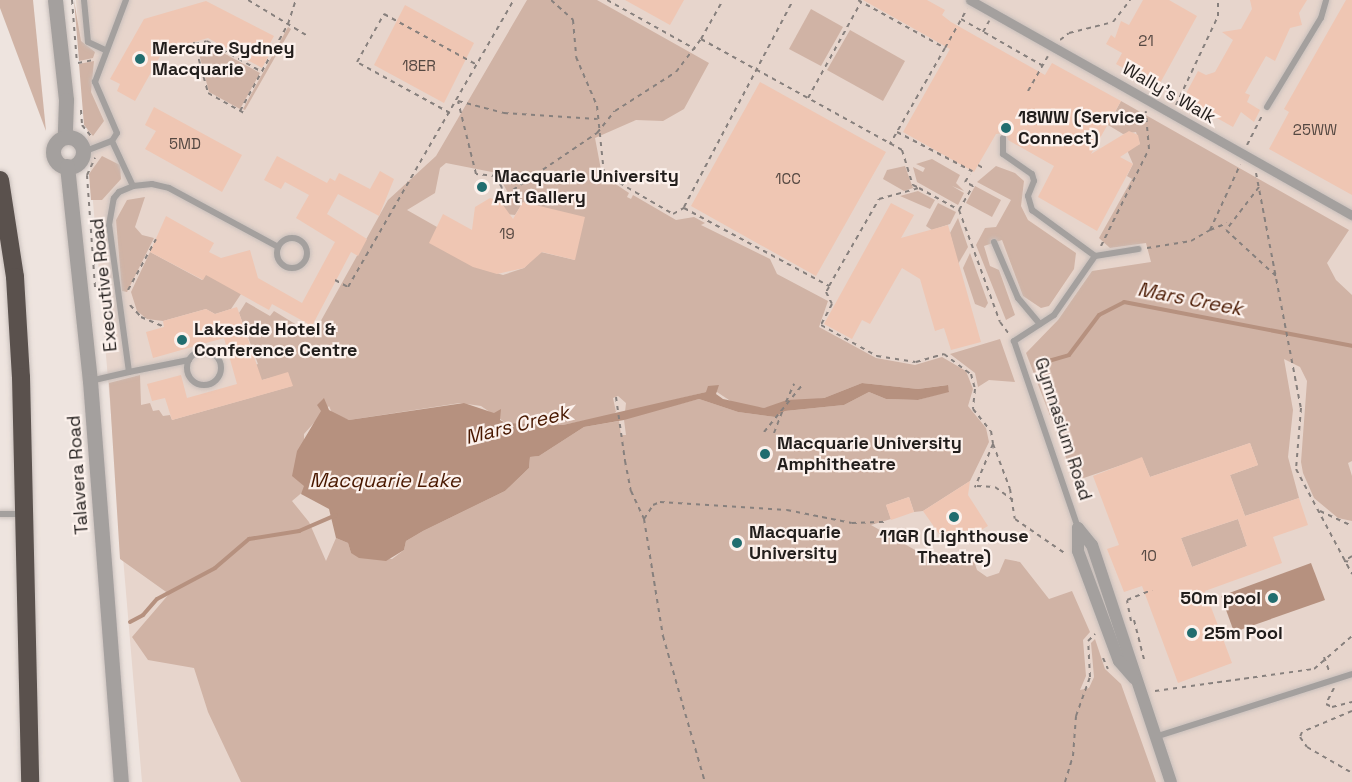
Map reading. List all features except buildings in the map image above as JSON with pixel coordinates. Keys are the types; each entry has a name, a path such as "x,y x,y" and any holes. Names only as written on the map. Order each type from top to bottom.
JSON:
{"highway":[{"path":"0,180 15,278 25,514 30,782"}],"street":[{"path":"55,0 66,99 65,137"},
{"name":"Wally's Walk","path":"970,0 1352,214"},
{"path":"65,137 77,140 83,152 76,164 68,166 54,155 57,142 65,137"},
{"name":"Talavera Road","path":"68,166 90,381 121,782"},
{"name":"Gymnasium Road","path":"1078,528 1095,555 1132,657 1134,678 1172,782"}],"lane":[{"path":"84,0 88,42 105,50"},
{"path":"83,152 112,141 117,133 115,123 95,82 105,50 126,0"},
{"path":"1267,107 1317,24 1326,0"},
{"path":"1003,138 1001,150 1006,157 1021,163 1032,174 1034,181 1029,203 1036,215 1080,241 1095,256"},
{"path":"112,141 133,186 152,184 169,188 278,247"},
{"name":"Executive Road","path":"129,372 109,225 114,198 119,192 133,186"},
{"path":"285,240 299,240 306,248 306,258 295,268 284,267 277,258 278,247 285,240"},
{"path":"994,242 1018,298 1040,324"},
{"path":"1014,341 1054,315 1095,256 1138,249"},
{"name":"Gymnasium Road","path":"1014,341 1078,528"},
{"name":"Executive Road","path":"90,381 189,360 197,352 209,351 220,364 219,375 212,382 197,382 189,375 189,360"},
{"path":"0,514 25,514"},
{"path":"1155,737 1352,674"}],"path":[{"path":"72,0 78,73"},
{"path":"248,0 306,35"},
{"path":"240,111 288,24 296,0"},
{"path":"335,280 348,288 458,101 514,0"},
{"path":"551,0 573,20 576,57 588,80 597,119 604,174 673,214 684,208 793,0"},
{"path":"607,0 695,49"},
{"path":"458,101 476,174 496,176 502,192 498,200 597,133 615,111 676,72 695,49 723,0"},
{"path":"1053,46 1069,33 1113,22 1130,0"},
{"path":"1172,114 1218,16 1218,0"},
{"path":"808,98 860,1 945,48"},
{"path":"450,113 357,62 384,14 477,66"},
{"path":"890,144 961,19 1043,66 1028,91"},
{"path":"701,39 902,150 913,185 959,210 1000,322 1014,341"},
{"path":"244,113 208,93 194,43 207,41 262,72"},
{"path":"1095,256 1139,175 1149,149 1146,99"},
{"path":"458,101 504,113 597,119"},
{"path":"80,104 82,125 91,136"},
{"path":"1210,230 1242,154 1258,124"},
{"path":"897,132 971,172 965,182 973,186 959,210"},
{"path":"1252,159 1276,276 1282,324 1301,408 1296,469 1352,574"},
{"path":"978,165 983,168"},
{"path":"1138,249 1191,241 1227,223 1259,187"},
{"path":"919,188 879,200 826,292 832,304 821,325 877,356 915,362 944,354 968,370 974,378 973,409 991,431 993,444 1013,500 1015,519 1069,556"},
{"path":"684,208 829,286"},
{"path":"1227,223 1229,235 1276,276"},
{"path":"156,239 129,285 129,299 137,315 164,327"},
{"path":"774,433 794,384"},
{"path":"764,432 803,384"},
{"path":"616,397 631,491 644,519 657,604 705,782"},
{"path":"993,444 975,487 995,487 1013,500"},
{"path":"644,519 653,505 660,502 787,510 852,523 887,522"},
{"path":"1318,510 1352,526"},
{"path":"1344,561 1352,556"},
{"path":"1344,561 1352,562"},
{"path":"1092,623 1099,644"},
{"path":"1065,782 1073,756 1076,716 1090,677 1088,641 1096,634"},
{"path":"1141,696 1314,669 1352,636"},
{"path":"1102,653 1112,673"},
{"path":"1352,711 1302,732 1300,737 1307,747 1352,772"}],"shaded area":[{"path":"0,0 33,0 46,131 0,8"},
{"path":"74,0 81,41 95,52 93,58 79,61"},
{"name":"Macquarie University","path":"76,0 1352,0 1352,782 142,782"},
{"path":"527,0 597,0 709,63 684,109 663,121 636,120 595,138 602,175 629,193 627,197 631,199 633,195 676,220 694,217 705,223 701,225 770,259 777,274 828,301 819,327 876,358 915,365 942,357 966,371 973,389 968,406 986,428 989,442 970,481 923,511 914,512 909,497 886,505 891,519 871,525 938,563 954,565 972,555 977,570 987,577 999,573 1005,559 1020,562 1049,599 1072,591 1090,632 1083,640 1086,676 1080,690 1089,688 1094,677 1091,643 1095,639 1105,669 1121,684 1156,782 241,782 208,712 194,668 148,660 132,637 169,594 120,559 109,383 140,375 141,405 150,403 153,411 159,410 163,416 170,415 172,420 292,386 288,373 248,384 244,368 258,364 239,313 246,302 270,316 274,311 313,335 388,200 436,156","holes":["446,163 497,173 507,191 501,203 507,214 515,215 523,202 575,260 511,245 529,263 524,268 503,275 482,269 437,227 407,210 435,193 440,168","862,383 918,389 947,385 949,391 918,400 886,399 869,392 844,405 785,411 775,417 738,412 699,399 628,417 624,420 626,435 621,435 619,421 584,427 539,456 530,457 529,468 505,491 406,541 404,550 392,559 351,553 348,543 336,538 326,561 309,522 292,501 305,490 304,434 329,406 332,413 349,420 460,403 481,406 506,423 563,425 612,415 616,412 613,398 618,396 626,403 625,412 706,392 717,392 735,404 764,408 824,398"]},
{"path":"811,9 843,27 821,66 789,49"},
{"path":"288,27 291,29 245,110 243,109"},
{"path":"850,30 905,61 883,101 827,70"},
{"path":"205,43 260,73 240,109 209,92 197,46"},
{"path":"94,61 91,92 104,121 93,136 84,125 79,64"},
{"path":"1121,101 1349,230 1327,263 1336,280 1352,295 1352,461 1348,463 1352,476 1352,521 1338,518 1314,498 1303,473 1301,462 1307,381 1300,367 1284,359 1293,410 1288,457 1299,498 1245,516 1230,475 1258,465 1250,443 1150,477 1142,458 1075,481 1026,353 1058,320 1092,271 1151,262 1146,243 1110,248 1099,238 1132,179 1127,176 1133,164 1127,150 1140,144 1136,132 1123,134 1108,125"},
{"path":"102,156 120,165 121,179 102,200 91,200 89,174"},
{"path":"932,159 960,175 956,183 964,191 952,186 964,193 958,205 917,182 913,167 923,172 925,168 916,164"},
{"path":"905,166 913,188 904,191 883,179 887,170"},
{"path":"996,166 1015,173 1024,181 1021,206 1028,220 1076,253 1074,269 1049,306 1041,308 1023,296 1002,240 984,246 990,266 999,270 1015,315 1006,320 976,245 985,228 996,227 1011,200 977,182"},
{"path":"975,186 1001,200 992,217 966,203"},
{"path":"918,191 935,200 930,209 900,196"},
{"path":"145,197 135,227 142,235 154,238 127,292 122,291 116,220 127,200"},
{"path":"938,203 956,212 950,224 932,230 926,226"},
{"path":"958,218 968,247 958,264 950,233"},
{"path":"150,252 202,280 209,269 241,294 231,309 215,314 206,309 163,321 147,319 137,311 131,292"},
{"path":"970,253 988,303 985,308 975,304 963,268"},
{"path":"1000,339 1015,382 989,380 978,387 975,373 950,354"},
{"path":"1238,519 1247,546 1192,567 1181,538"}],"water":[{"name":"Macquarie Lake","path":"862,383 918,389 948,385 949,392 918,400 886,399 869,392 844,405 785,411 775,417 738,412 699,399 624,420 584,427 539,456 530,457 529,468 505,491 406,541 404,550 386,561 359,558 351,553 348,543 336,538 329,509 301,494 304,486 292,476 297,451 321,411 317,405 324,398 329,410 349,420 464,403 494,413 501,409 500,420 506,423 563,425 706,392 708,386 719,385 716,394 723,399 764,408 787,400 824,398"},
{"name":"50m pool","path":"1311,563 1325,600 1234,632 1221,596"}],"waterway":[{"name":"Mars Creek","path":"1045,362 1069,355 1099,315 1124,302 1352,346"},
{"name":"Mars Creek","path":"130,622 143,615 157,599 215,568 249,539 299,531 336,515"}],"place":[{"name":"Mercure Sydney Macquarie","path":"140,59"},
{"name":"18WW (Service Connect)","path":"1006,128"},
{"name":"Macquarie University Art Gallery","path":"482,187"},
{"name":"Lakeside Hotel & Conference Centre","path":"182,340"},
{"name":"Macquarie University Amphitheatre","path":"765,454"},
{"name":"11GR (Lighthouse Theatre)","path":"954,517"},
{"name":"Macquarie University","path":"737,543"},
{"name":"50m pool","path":"1273,598"},
{"name":"25m Pool","path":"1192,633"}]}
